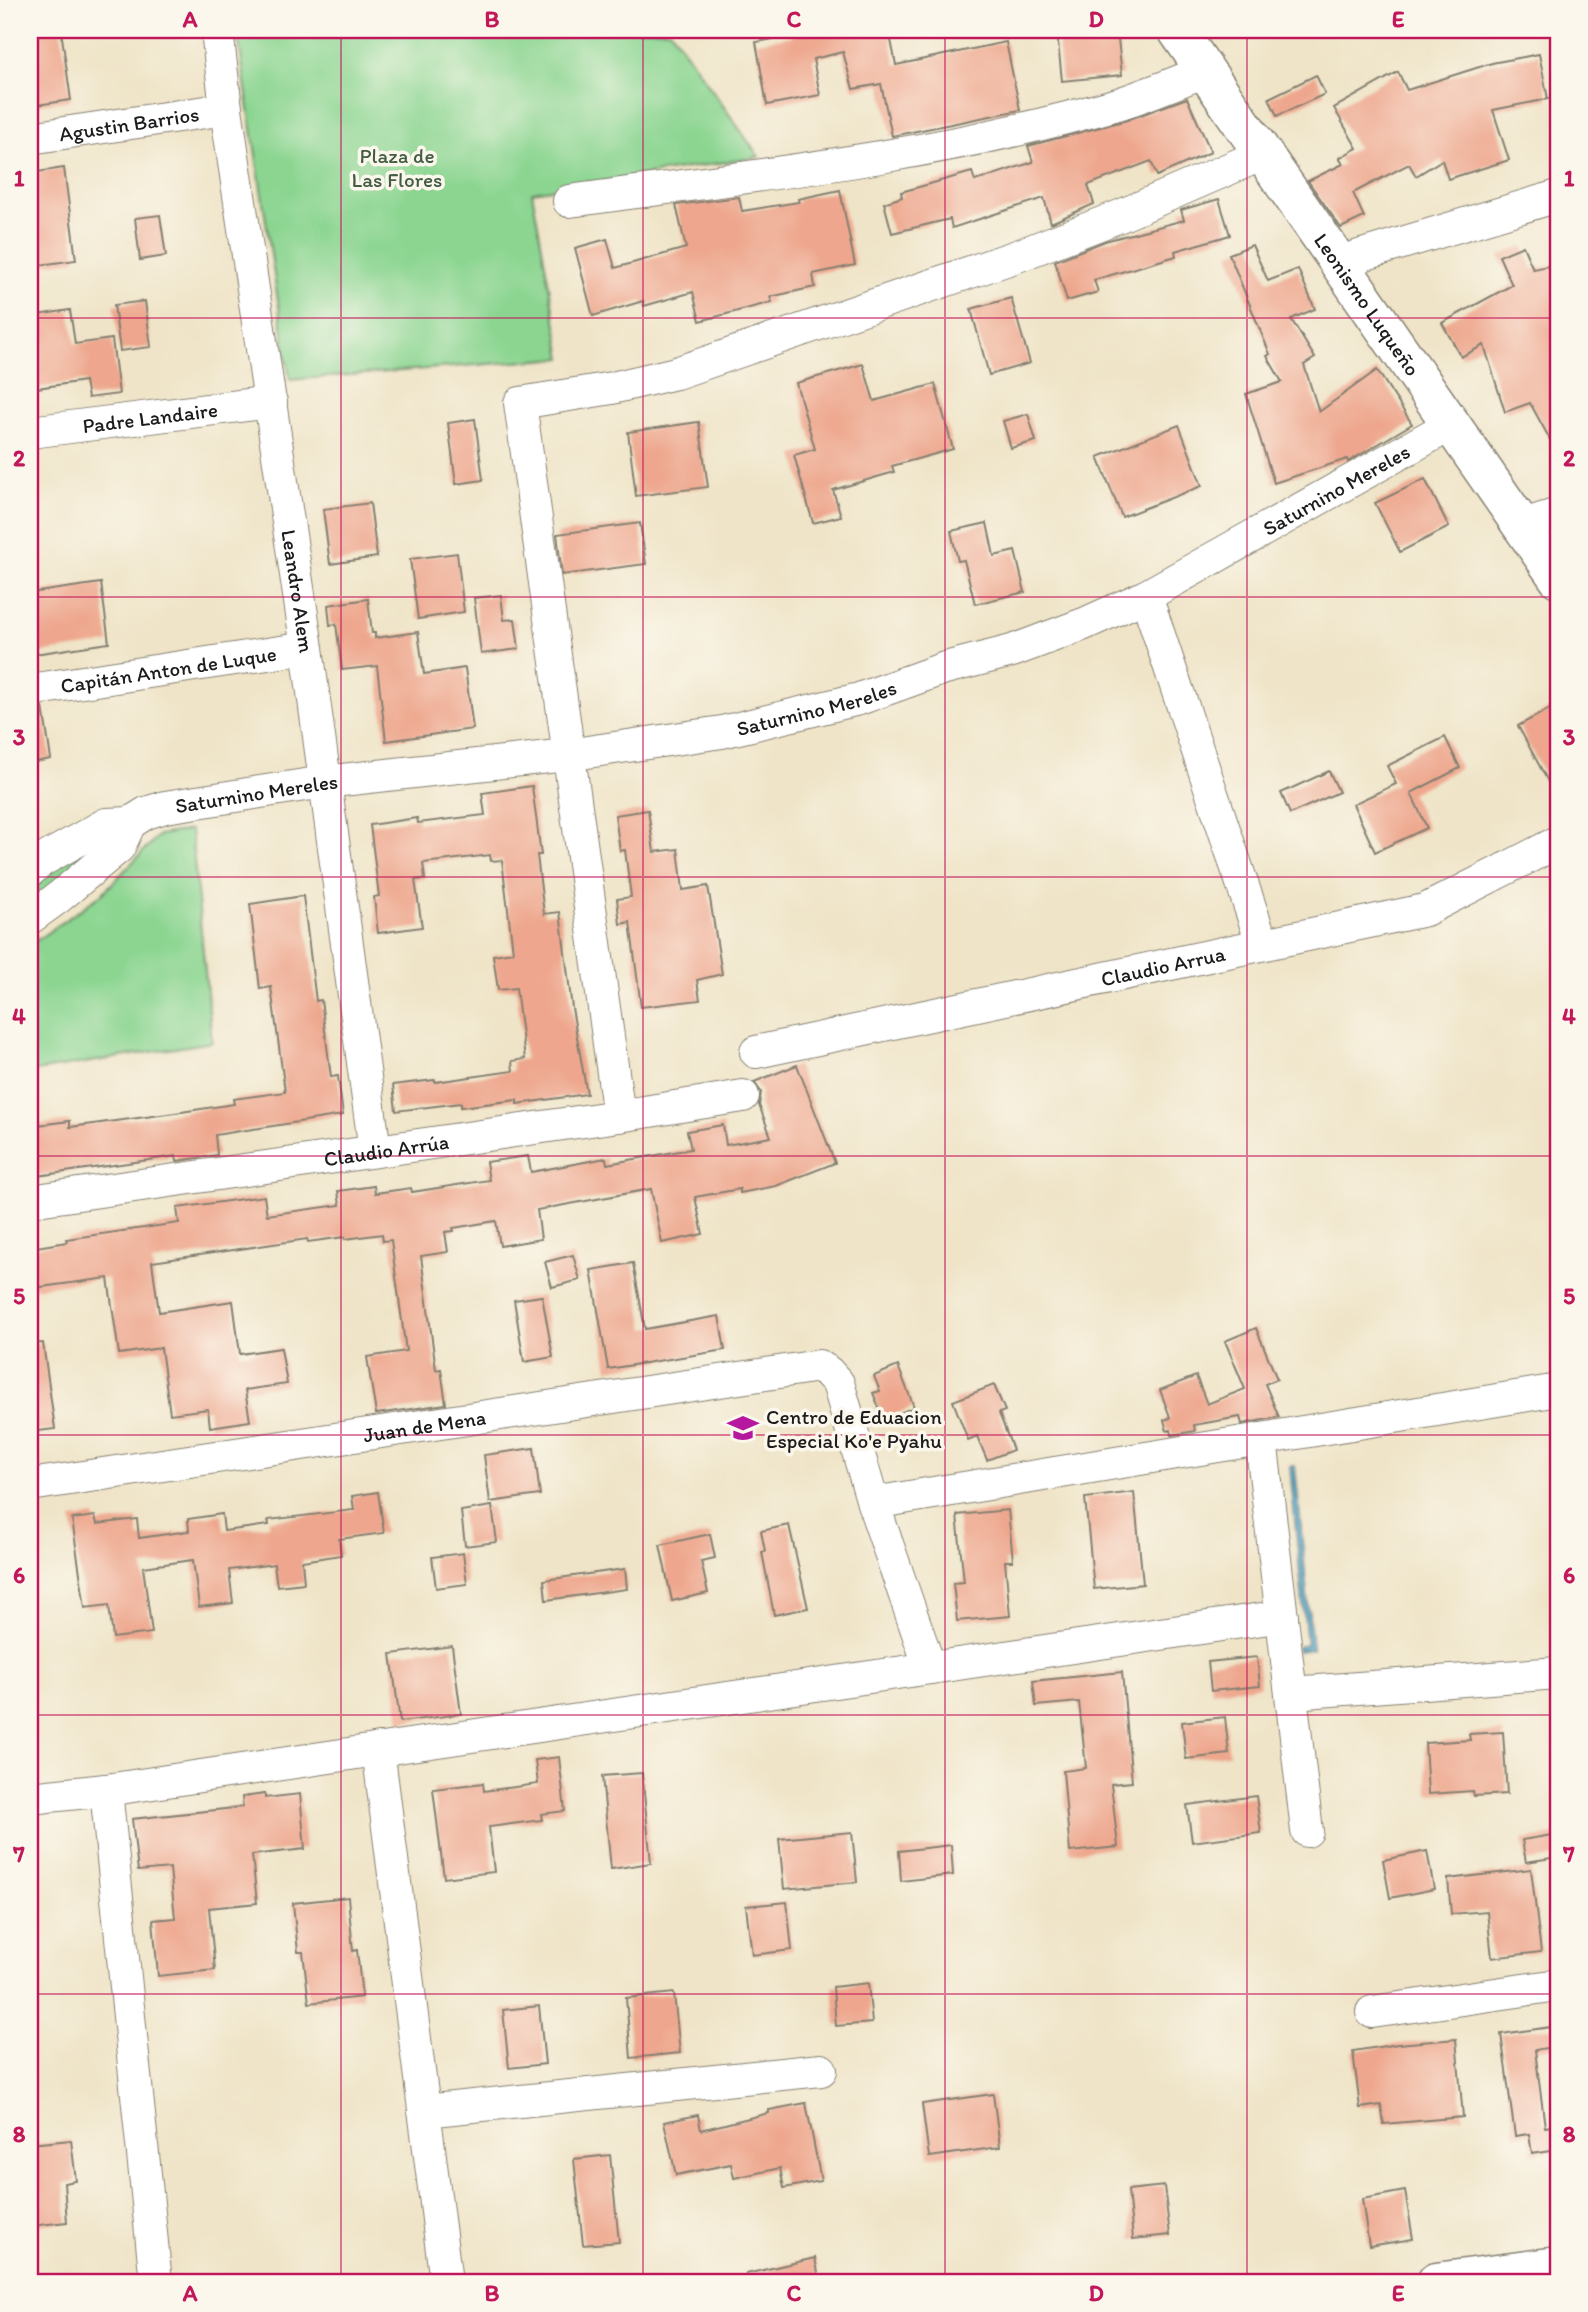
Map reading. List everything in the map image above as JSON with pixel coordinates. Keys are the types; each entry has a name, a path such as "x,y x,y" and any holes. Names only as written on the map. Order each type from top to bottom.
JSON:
{"street":[{"name":"Leandro Alem","path":"217,30 226,109 307,648 375,1151"},
{"name":"Leonismo Luqueño","path":"1177,30 1452,424 1541,520 1558,578"},
{"path":"569,201 924,150 1018,130 1123,102 1205,71"},
{"name":"Agustin Barrios","path":"30,138 226,109"},
{"path":"619,1116 520,403 676,373 1020,254 1119,216 1263,154"},
{"path":"1339,262 1558,195"},
{"name":"Padre Landaire","path":"30,432 271,402"},
{"name":"Saturnino Mereles","path":"30,871 41,861 106,824 130,822 165,807 324,782 567,755 722,732 859,699 945,668 1012,651 1084,624 1146,596 1452,424"},
{"path":"1146,596 1262,943"},
{"name":"Capitán Anton de Luque","path":"30,690 307,648"},
{"path":"30,918 119,847 130,822"},
{"name":"Claudio Arrua","path":"756,1052 1425,910 1558,842"},
{"name":"Claudio Arrúa","path":"30,1201 743,1096"},
{"name":"Juan de Mena","path":"30,1485 819,1366 838,1383 873,1503"},
{"path":"929,1668 873,1503 1558,1390"},
{"path":"1261,1439 1307,1831"},
{"path":"30,1798 106,1790 1282,1616"},
{"path":"1292,1693 1558,1673"},
{"path":"378,1749 446,2282"},
{"path":"106,1790 156,2282"},
{"path":"1372,2012 1558,1985"},
{"path":"424,2111 821,2070"},
{"path":"1436,2282 1558,2266"}],"green space":[{"name":"Plaza de Las Flores","path":"237,30 670,30 759,157 532,192 562,358 290,380"},
{"path":"191,830 212,1042 30,1072 30,945 102,894 159,835"},
{"path":"111,831 30,908 30,882"}],"water":[{"path":"1290,1466 1295,1466 1312,1649 1298,1651 1297,1647 1307,1645"}],"building":[{"path":"30,30 61,30 71,100 30,106"},
{"path":"792,30 889,30 896,65 1006,42 1020,110 892,136 881,84 853,89 843,52 813,59 820,95 767,105 756,42 793,36"},
{"path":"1117,30 1122,75 1062,81 1057,32"},
{"path":"1539,54 1548,99 1493,110 1509,160 1448,179 1442,160 1416,176 1409,164 1353,193 1364,217 1341,228 1308,181 1343,164 1339,158 1357,148 1334,108 1398,72 1407,90 1492,63"},
{"path":"1316,75 1325,94 1277,116 1269,98"},
{"path":"1187,98 1211,152 1157,176 1151,161 1088,185 1094,204 1051,223 1044,198 952,228 950,219 892,233 884,203 902,197 901,192 972,172 975,181 1033,162 1028,146 1127,120"},
{"path":"64,168 76,260 32,266 30,173"},
{"path":"840,190 855,265 813,274 815,287 770,297 772,302 700,321 693,292 644,306 643,301 593,316 575,248 607,239 615,268 686,248 676,205 739,197 742,211 799,202 798,199"},
{"path":"1219,199 1230,235 1175,251 1176,256 1094,280 1098,292 1067,301 1055,261 1105,241 1184,220 1181,210"},
{"path":"160,215 166,256 140,260 135,218"},
{"path":"1252,245 1268,281 1298,269 1315,309 1291,319 1315,358 1304,365 1319,412 1377,370 1412,424 1348,462 1347,459 1274,483 1246,394 1282,382 1267,356 1270,354 1229,254"},
{"path":"1523,246 1533,269 1558,264 1558,454 1530,403 1505,412 1484,345 1461,357 1442,323 1512,285 1499,256"},
{"path":"1011,298 1030,363 989,375 971,309"},
{"path":"145,301 151,347 120,351 114,305"},
{"path":"70,310 75,344 112,339 119,394 88,398 85,381 30,389 30,316"},
{"path":"863,364 874,401 935,384 953,449 892,466 894,472 833,490 841,516 813,523 794,455 815,449 796,383"},
{"path":"1028,414 1036,441 1011,448 1003,421"},
{"path":"475,419 483,480 456,484 448,423"},
{"path":"699,422 708,487 636,496 628,432"},
{"path":"1179,425 1202,486 1122,517 1098,457"},
{"path":"1425,479 1449,527 1400,552 1375,503"},
{"path":"370,503 377,557 330,564 323,509"},
{"path":"640,523 646,564 562,575 557,534"},
{"path":"987,523 994,556 1015,551 1025,592 975,604 964,560 958,561 951,531"},
{"path":"457,553 464,612 418,619 410,559"},
{"path":"101,583 109,643 34,654 30,593"},
{"path":"501,595 504,620 515,619 519,649 481,654 474,598"},
{"path":"368,599 375,638 418,632 424,674 465,668 473,729 386,741 377,666 342,670 336,624 330,625 328,605"},
{"path":"1558,704 1558,800 1518,726"},
{"path":"43,707 51,759 30,763 30,708"},
{"path":"1445,737 1460,768 1411,793 1427,828 1375,852 1353,804 1396,784 1387,766"},
{"path":"1329,771 1339,792 1290,814 1281,793"},
{"path":"532,786 541,855 537,855 544,914 560,912 572,1008 587,1094 517,1104 517,1100 461,1107 461,1103 396,1111 393,1085 513,1071 512,1061 525,1059 516,988 498,990 493,955 513,952 502,860 491,861 490,855 423,863 425,879 415,880 422,927 378,933 374,897 379,896 370,825 417,818 418,823 485,815 482,793"},
{"path":"648,810 654,852 678,849 683,890 708,886 722,974 697,980 700,1000 641,1007 630,922 620,924 617,899 631,897 625,850 620,851 615,815"},
{"path":"303,896 316,1001 321,1000 331,1077 338,1076 343,1115 215,1135 217,1155 177,1161 176,1156 30,1177 30,1126 70,1121 70,1127 168,1114 234,1104 233,1099 285,1092 271,987 260,989 250,904"},
{"path":"797,1065 835,1163 776,1186 695,1197 703,1234 662,1243 651,1189 537,1210 541,1239 500,1246 496,1221 453,1228 454,1231 445,1232 448,1252 421,1256 436,1370 441,1369 446,1404 376,1414 367,1357 406,1351 391,1240 383,1241 382,1234 308,1242 307,1239 152,1262 159,1312 233,1301 240,1354 281,1348 287,1384 245,1390 250,1421 210,1427 208,1409 170,1414 161,1348 119,1354 108,1278 33,1288 30,1248 67,1242 66,1239 179,1223 177,1208 264,1196 267,1215 340,1205 338,1191 374,1186 375,1193 411,1188 412,1192 489,1180 486,1162 528,1156 531,1172 606,1158 607,1164 691,1149 687,1131 723,1125 726,1145 771,1137 759,1105 761,1092 754,1082"},
{"path":"573,1255 580,1280 552,1287 545,1262"},
{"path":"633,1263 645,1329 719,1316 725,1350 608,1369 591,1270"},
{"path":"542,1296 553,1357 524,1362 514,1300"},
{"path":"1256,1328 1277,1379 1265,1384 1279,1417 1242,1424 1240,1417 1194,1425 1195,1431 1172,1435 1171,1430 1167,1431 1164,1420 1170,1418 1160,1390 1196,1376 1207,1404 1245,1389 1225,1341"},
{"path":"43,1343 55,1429 30,1432 30,1344"},
{"path":"898,1366 914,1407 884,1420 873,1393 880,1391 874,1376"},
{"path":"994,1385 1005,1411 999,1413 1013,1450 987,1460 977,1436 968,1440 953,1401"},
{"path":"534,1448 540,1495 490,1502 484,1455"},
{"path":"378,1492 384,1533 339,1539 341,1555 302,1561 304,1583 277,1586 274,1564 229,1570 233,1603 199,1607 193,1560 143,1567 152,1633 113,1638 109,1605 85,1608 72,1519 95,1516 97,1524 137,1519 139,1538 189,1531 188,1519 222,1514 224,1531 269,1525 268,1520 354,1510 352,1496"},
{"path":"1134,1492 1143,1584 1094,1589 1085,1498"},
{"path":"492,1506 497,1542 465,1546 461,1511"},
{"path":"1008,1510 1013,1561 1005,1561 1010,1616 957,1621 953,1583 964,1582 957,1515"},
{"path":"789,1525 808,1608 774,1615 762,1552 765,1551 761,1531"},
{"path":"710,1534 715,1558 701,1561 708,1593 672,1601 660,1545"},
{"path":"463,1553 467,1584 436,1588 432,1557"},
{"path":"625,1569 627,1589 546,1600 544,1580"},
{"path":"452,1646 461,1714 400,1722 391,1654"},
{"path":"1257,1657 1260,1686 1211,1691 1208,1662"},
{"path":"1122,1672 1132,1782 1111,1784 1118,1847 1070,1852 1063,1771 1086,1768 1079,1702 1036,1706 1033,1681"},
{"path":"1225,1717 1229,1754 1186,1759 1182,1722"},
{"path":"1503,1732 1507,1794 1474,1796 1473,1791 1428,1794 1425,1743 1470,1740 1469,1734"},
{"path":"559,1757 565,1811 541,1814 542,1820 489,1827 494,1872 444,1878 433,1789 483,1783 484,1791 538,1784 535,1760"},
{"path":"642,1773 651,1863 611,1869 602,1776"},
{"path":"265,1794 265,1798 300,1794 305,1849 252,1855 257,1903 209,1908 215,1970 158,1976 153,1920 175,1918 170,1868 138,1871 132,1819 243,1807 242,1797"},
{"path":"1256,1796 1261,1833 1192,1842 1187,1805"},
{"path":"852,1832 857,1882 784,1889 779,1839"},
{"path":"1558,1834 1558,1857 1526,1862 1522,1840"},
{"path":"951,1845 953,1875 901,1881 899,1851"},
{"path":"1427,1851 1434,1889 1390,1898 1383,1860"},
{"path":"1531,1869 1541,1952 1492,1958 1487,1911 1451,1914 1448,1879"},
{"path":"348,1897 353,1951 357,1950 362,1997 309,2003 303,1952 298,1952 293,1903"},
{"path":"787,1902 792,1950 752,1955 746,1906"},
{"path":"868,1983 872,2023 836,2026 833,1987"},
{"path":"674,1993 680,2053 631,2058 626,1998"},
{"path":"539,2006 545,2064 509,2068 503,2010"},
{"path":"1558,2026 1558,2046 1535,2050 1545,2127 1558,2125 1558,2150 1532,2154 1529,2134 1515,2136 1501,2034"},
{"path":"1456,2039 1463,2117 1384,2124 1381,2105 1360,2108 1353,2051"},
{"path":"993,2094 1000,2147 929,2157 922,2104"},
{"path":"806,2103 821,2181 784,2188 780,2168 734,2178 731,2164 676,2175 664,2122 698,2115 701,2130 769,2113 769,2110"},
{"path":"71,2140 76,2181 64,2183 67,2222 30,2226 30,2144"},
{"path":"610,2155 619,2242 583,2245 574,2159"},
{"path":"1164,2186 1170,2235 1133,2239 1128,2190"},
{"path":"1405,2191 1413,2239 1369,2246 1362,2199"},
{"path":"815,2258 820,2282 747,2282 746,2274"}],"place":[{"name":"Centro de Eduacion Especial Ko'e Pyahu","path":"743,1428"}]}
